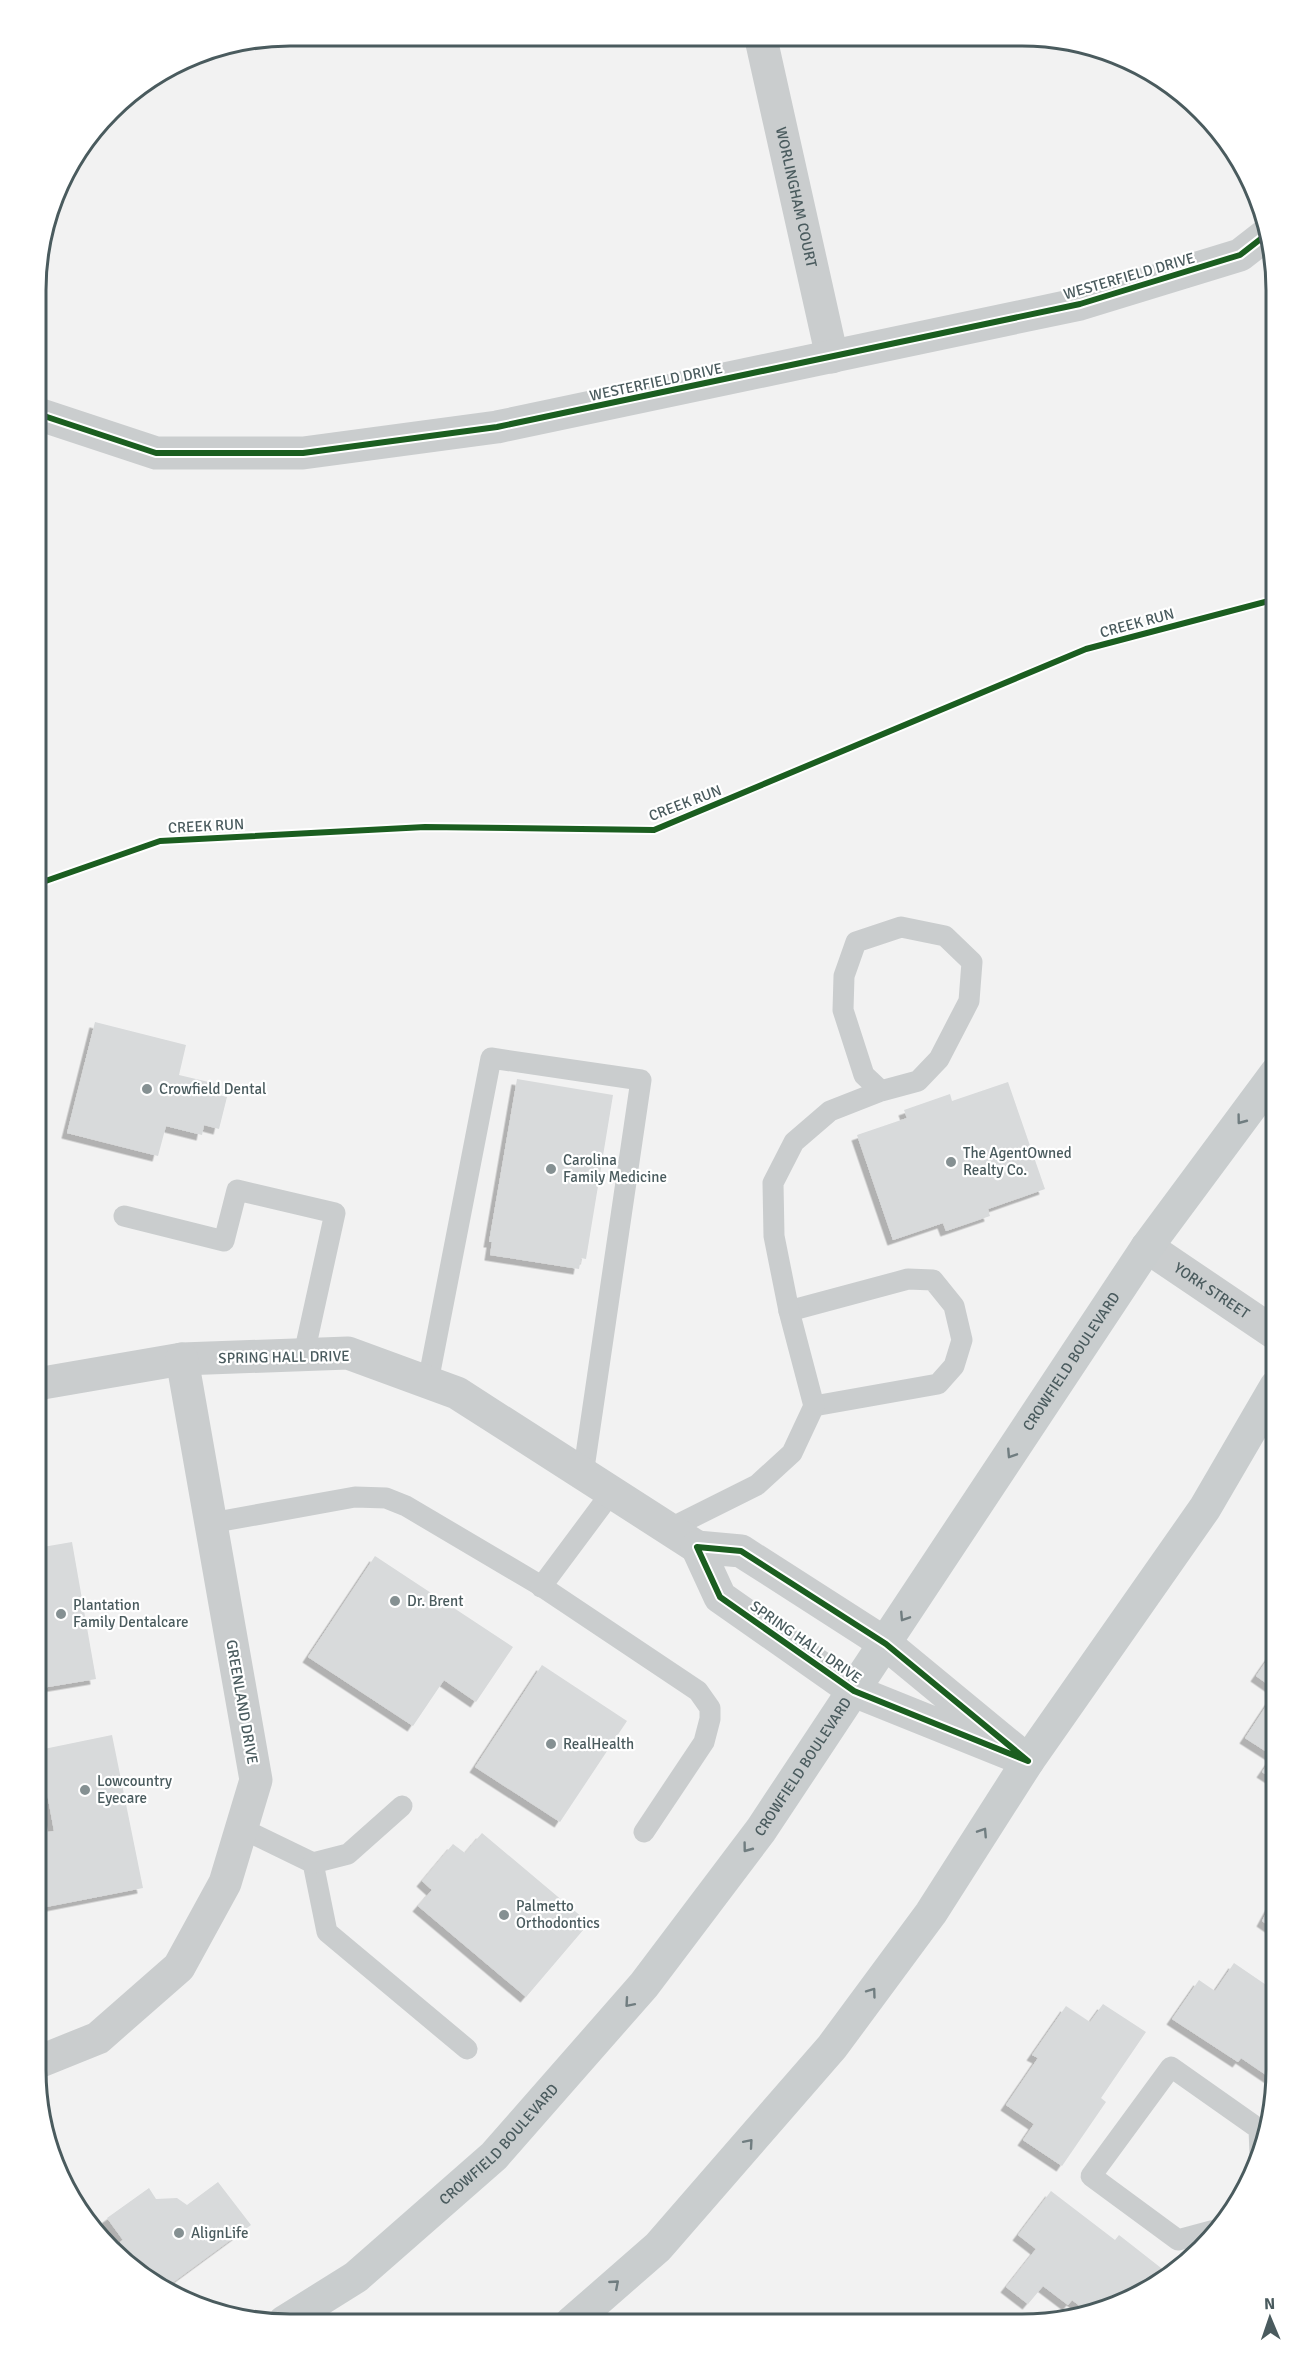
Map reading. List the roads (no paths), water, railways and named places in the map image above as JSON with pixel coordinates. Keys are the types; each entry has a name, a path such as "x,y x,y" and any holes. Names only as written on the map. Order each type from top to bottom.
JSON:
{"main road":[{"name":"CROWFIELD BOULEVARD","path":"297,2314 356,2277 494,2156 644,1985 761,1830 1147,1247 1266,1086"},
{"path":"581,2314 658,2247 832,2047 931,1913 1028,1761 1205,1508 1266,1403"}],"street":[{"name":"WORLINGHAM COURT","path":"763,46 832,357"},
{"name":"WESTERFIELD DRIVE","path":"46,417 156,453 303,453 497,427 1080,304 1240,255 1260,239"},
{"name":"YORK STREET","path":"1147,1247 1266,1327"},
{"name":"SPRING HALL DRIVE","path":"46,1382 182,1359 348,1353 457,1393 697,1547 741,1551 886,1644 1028,1761"},
{"name":"GREENLAND DRIVE","path":"46,2058 98,2038 179,1967 225,1883 256,1779 182,1359"},
{"name":"SPRING HALL DRIVE","path":"697,1547 720,1597 854,1691 1028,1761"}],"lane":[{"path":"669,1529 757,1485 792,1453 814,1406 789,1311 774,1236 773,1183 794,1142 830,1111 918,1081 939,1059 969,1001 972,962 945,936 901,927 856,942 844,976 843,1010 864,1075 881,1092"},
{"path":"428,1382 491,1058 641,1080 583,1474"},
{"path":"124,1216 224,1241 237,1190 335,1213 304,1354"},
{"path":"789,1311 908,1279 933,1280 954,1306 962,1340 954,1366 938,1384 814,1406"},
{"path":"541,1587 611,1492"},
{"path":"211,1523 355,1497 386,1498 406,1506 541,1587 698,1691 710,1708 710,1719 704,1742 644,1832"},
{"path":"241,1828 313,1863 348,1854 402,1806"},
{"path":"313,1863 327,1932 467,2049"},
{"path":"1202,2233 1178,2240 1091,2176 1171,2067 1258,2128"}],"place":[{"name":"Crowfield Dental","path":"147,1089"},
{"name":"The AgentOwned Realty Co.","path":"951,1162"},
{"name":"Carolina Family Medicine","path":"551,1169"},
{"name":"Dr. Brent","path":"395,1601"},
{"name":"Plantation Family Dentalcare","path":"61,1614"},
{"name":"RealHealth","path":"551,1744"},
{"name":"Lowcountry Eyecare","path":"85,1790"},
{"name":"Palmetto Orthodontics","path":"504,1915"},
{"name":"AlignLife","path":"179,2233"}]}
